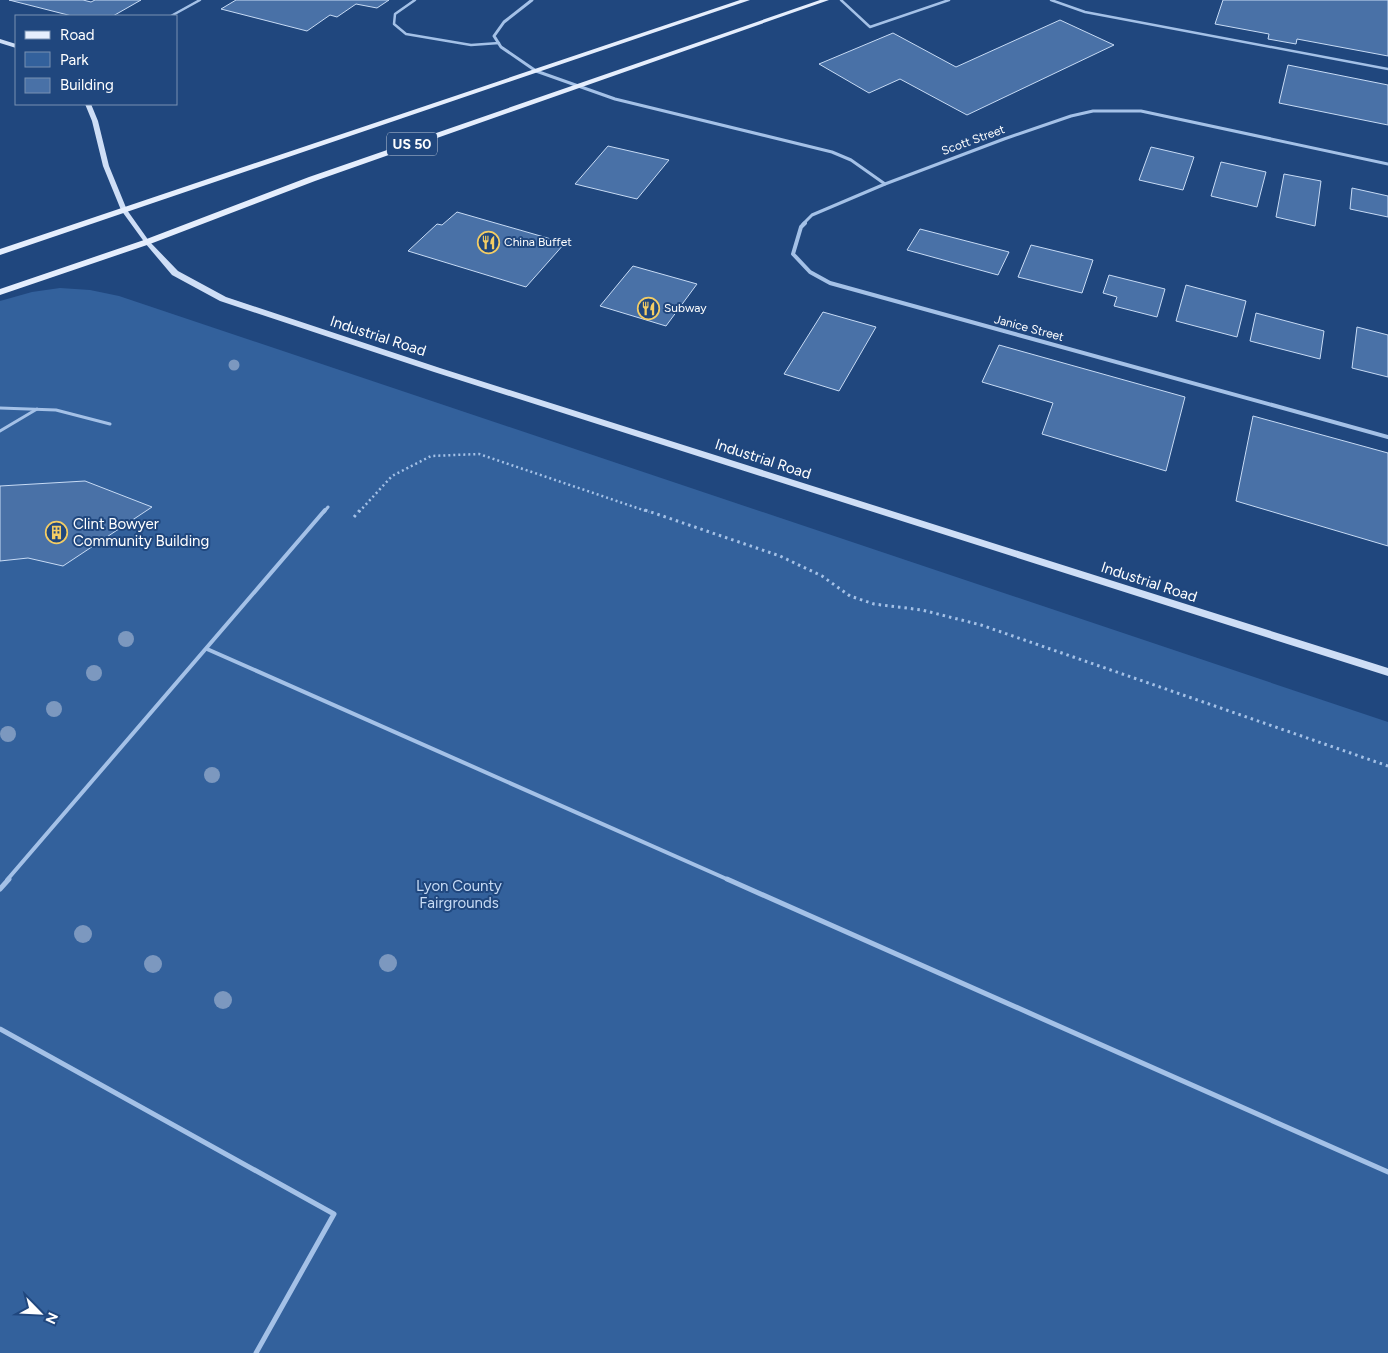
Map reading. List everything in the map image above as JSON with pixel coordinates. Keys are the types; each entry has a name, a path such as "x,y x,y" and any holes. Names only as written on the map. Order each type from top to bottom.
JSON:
{"main road":[{"name":"US 50","path":"0,252 747,0"},
{"name":"US 50","path":"0,292 147,242 312,179 826,0"},
{"path":"0,41 15,46"},
{"name":"Industrial Road","path":"88,105 96,121 106,166 124,210 147,242 175,273 223,299 456,376 1388,672"}],"street":[{"path":"532,0 504,22 494,36 498,43 536,71 615,98 832,152 851,160 885,184"},
{"name":"Scott Street","path":"885,184 1004,139 1071,116 1093,112 1141,111 1388,164"},
{"name":"Janice Street","path":"885,184 812,215 802,227 793,254 810,272 830,283 1388,437"}],"lane":[{"path":"173,15 200,0"},
{"path":"415,0 395,14 394,24 406,34 471,45 498,43"},
{"path":"841,0 870,28 949,0"},
{"path":"1050,0 1085,12 1388,68"},
{"path":"0,431 39,407"},
{"path":"0,408 39,407 78,413 110,424"},
{"path":"0,889 328,507"},
{"path":"208,649 1388,1172"},
{"path":"0,1029 334,1214 256,1353"}],"path":[{"path":"354,517 392,476 431,456 479,454 780,556 822,576 850,596 874,604 922,610 981,625 1388,766"}],"green space":[{"name":"Lyon County Fairgrounds","path":"60,288 90,290 119,296 1388,722 1388,1353 0,1353 0,301 32,292"}],"building":[{"path":"9,0 83,0 91,2 95,0 141,0 115,15 68,15"},
{"path":"236,0 389,0 377,8 356,4 337,17 330,15 307,31 221,9"},
{"path":"1223,0 1388,0 1388,56 1297,39 1296,44 1268,39 1269,34 1215,24"},
{"path":"1060,20 1114,45 967,115 900,79 869,93 819,64 893,33 956,67"},
{"path":"1288,65 1388,85 1388,125 1279,103"},
{"path":"608,146 669,160 637,199 575,184"},
{"path":"1151,147 1194,157 1183,190 1139,180"},
{"path":"1221,162 1266,172 1257,207 1211,196"},
{"path":"1284,174 1321,181 1315,226 1276,217"},
{"path":"1352,188 1388,196 1388,217 1350,209"},
{"path":"457,212 565,243 526,287 408,251 437,224 442,225"},
{"path":"920,229 1009,252 998,275 907,250"},
{"path":"1031,245 1093,260 1082,293 1018,277"},
{"path":"633,266 697,284 666,326 600,306"},
{"path":"1109,275 1165,289 1157,317 1114,306 1117,297 1103,293"},
{"path":"1186,285 1246,301 1237,337 1176,321"},
{"path":"823,312 876,327 839,391 784,374"},
{"path":"1256,313 1324,331 1320,359 1250,341"},
{"path":"1357,327 1388,335 1388,377 1352,368"},
{"path":"999,345 1185,397 1166,471 1042,434 1053,403 982,382"},
{"path":"1253,416 1388,453 1388,546 1236,501"},
{"name":"Clint Bowyer Community Building","path":"85,481 152,507 63,566 28,558 0,561 0,486"}],"place":[{"name":"China Buffet","path":"488,242"},
{"name":"Subway","path":"648,308"},
{"name":"Clint Bowyer Community Building","path":"57,533"}]}
